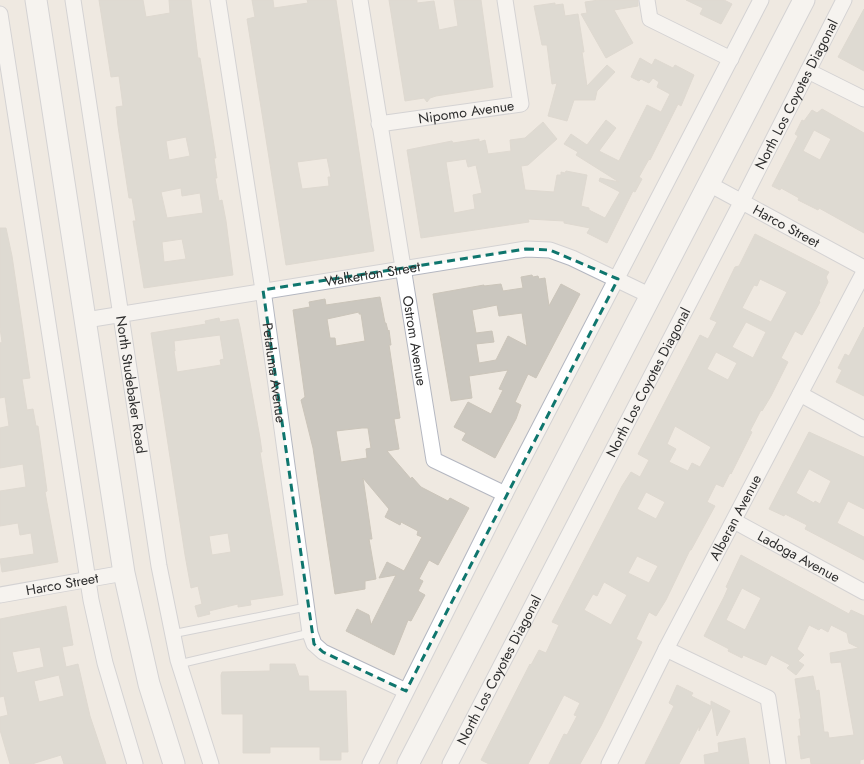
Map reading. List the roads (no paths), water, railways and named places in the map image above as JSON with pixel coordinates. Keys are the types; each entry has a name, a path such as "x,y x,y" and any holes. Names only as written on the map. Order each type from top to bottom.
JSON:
{"main road":[{"path":"36,0 124,573 149,684 174,764"},
{"path":"408,764 652,296 804,0"}],"street":[{"name":"North Studebaker Road","path":"73,0 122,314 159,566 179,664 211,764"},
{"name":"Petaluma Avenue","path":"218,0 263,290 310,634 314,644 323,652 406,691"},
{"name":"Ostrom Avenue","path":"360,0 434,460 505,494"},
{"name":"Nipomo Avenue","path":"379,124 521,104 505,0"},
{"path":"647,0 650,19 731,59"},
{"path":"370,764 505,494 762,0"},
{"name":"North Los Coyotes Diagonal","path":"450,764 742,201 844,0"},
{"path":"0,14 88,579 105,663 135,764"},
{"path":"808,71 864,99"},
{"name":"Harco Street","path":"709,184 864,268"},
{"name":"Walkerton Street","path":"86,320 263,290 526,249 550,250 572,258 652,296"},
{"name":"Alberan Avenue","path":"609,764 666,649 864,272"},
{"path":"800,394 864,429"},
{"name":"Ladoga Avenue","path":"734,521 864,592"},
{"name":"Harco Street","path":"0,595 124,573"},
{"path":"666,649 768,698 778,764"}],"lane":[{"path":"172,634 306,608"},
{"path":"179,664 310,634"}]}
